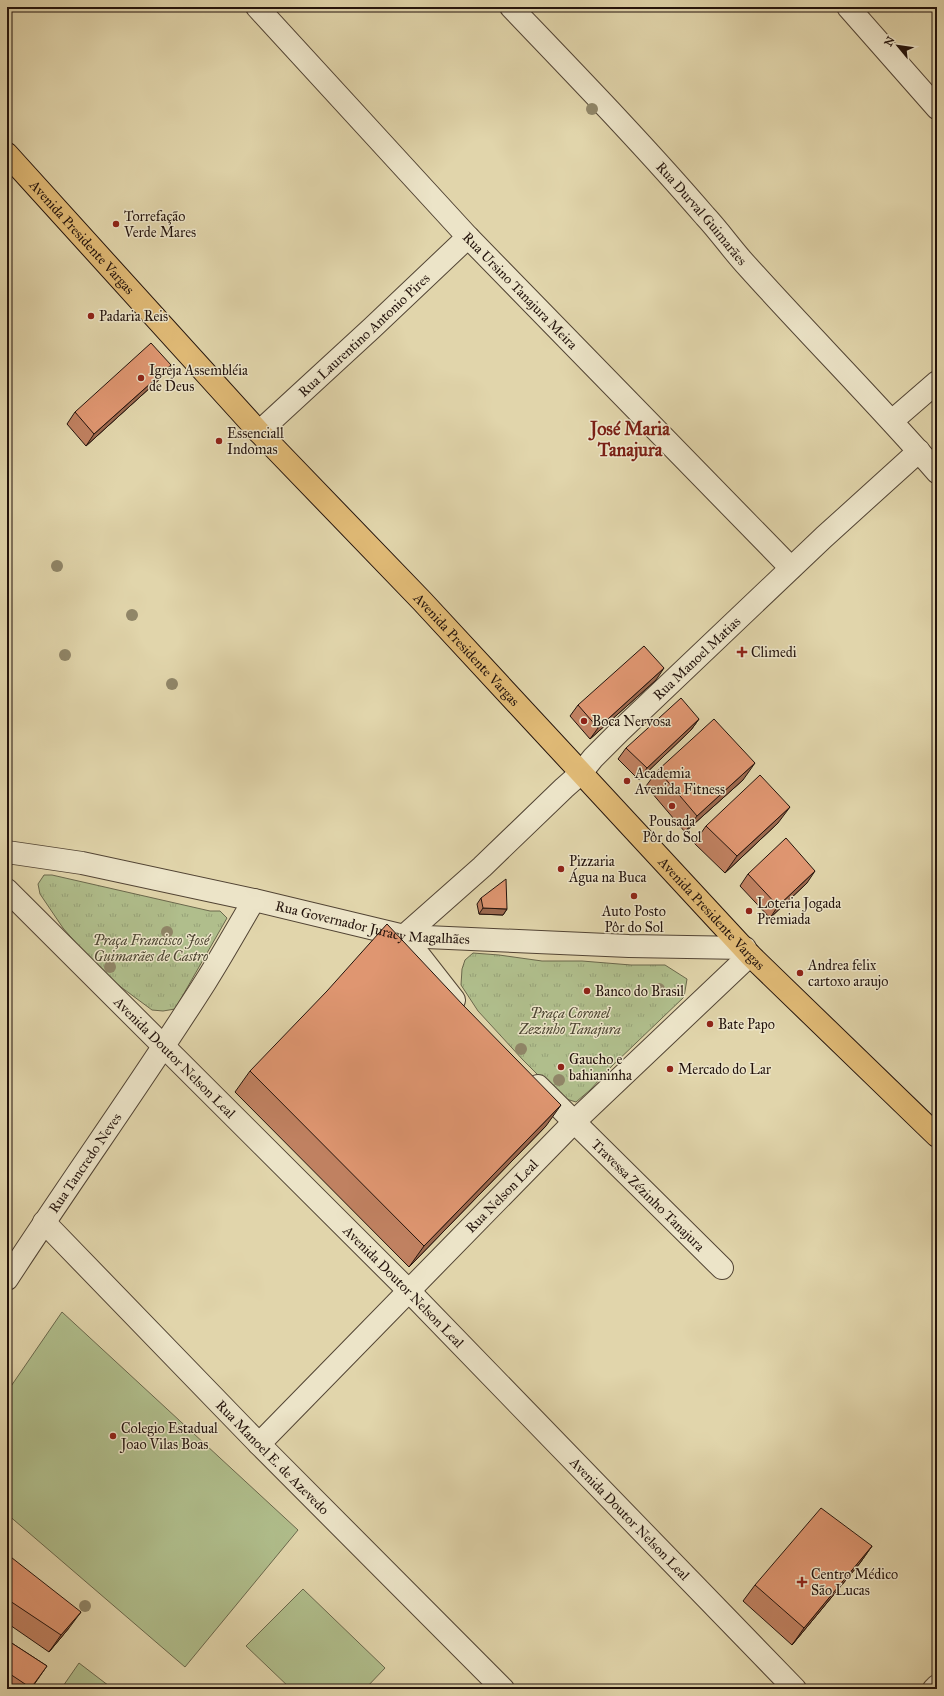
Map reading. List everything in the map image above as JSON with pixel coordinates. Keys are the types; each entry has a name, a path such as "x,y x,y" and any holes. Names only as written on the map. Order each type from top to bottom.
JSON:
{"main road":[{"name":"Avenida Presidente Vargas","path":"7,154 259,432 422,601 747,951 937,1136"}],"street":[{"name":"Rua Ursino Tanajura Meira","path":"257,7 468,236 791,568"},
{"name":"Rua Durval Guimarães","path":"511,7 706,216 747,266 892,421 911,458 937,472"},
{"path":"848,7 937,108"},
{"name":"Rua Laurentino Antonio Pires","path":"259,432 372,328 468,236"},
{"path":"892,421 937,382"},
{"name":"Rua Manoel Matias","path":"404,936 482,867 581,773 598,752 791,568 911,458"},
{"name":"Rua Governador Juracy Magalhães","path":"7,852 82,863 254,900 404,936 747,951"},
{"name":"Avenida Doutor Nelson Leal","path":"7,890 409,1291 795,1689"},
{"name":"Rua Tancredo Neves","path":"7,1279 163,1046 206,980 254,900"},
{"path":"404,936 467,1015"},
{"name":"Rua Nelson Leal","path":"259,1444 575,1121 747,951"},
{"path":"524,1074 575,1121"},
{"name":"Travessa Zézinho Tanajura","path":"575,1121 722,1268"},
{"name":"Rua Manoel E. de Azevedo","path":"44,1222 259,1444 503,1689"},
{"path":"934,1689 937,1686"}],"green space":[{"name":"Praça Francisco José Guimarães de Castro","path":"44,875 52,875 210,911 220,911 227,918 175,1009 163,1011 152,1010 102,973 63,928 40,894 38,884"},
{"name":"Praça Coronel Zezinho Tanajura","path":"473,953 542,961 582,961 631,965 665,965 687,979 684,997 576,1102 563,1098 551,1088 478,1011 461,985 462,969 465,960"},
{"path":"62,1312 298,1530 185,1667 7,1514 7,1392"},
{"path":"303,1589 385,1668 365,1689 291,1689 246,1646"},
{"path":"79,1663 113,1689 61,1689"}],"building":[{"path":"151,343 171,365 94,434 75,412"},
{"path":"644,646 664,668 598,728 578,705"},
{"path":"681,698 699,719 647,768 626,748"},
{"path":"714,719 755,763 697,816 658,770"},
{"path":"760,775 790,807 737,856 706,826"},
{"path":"786,838 815,871 778,906 748,874"},
{"path":"506,879 507,909 483,908 481,898"},
{"path":"387,924 463,1005 561,1105 424,1246 250,1071 327,991"},
{"name":"Centro Médico São Lucas","path":"821,1508 872,1546 804,1628 755,1585"},
{"path":"7,1554 81,1612 61,1635 7,1599"},
{"path":"7,1640 47,1666 31,1688 7,1672"}],"place":[{"name":"Torrefação Verde Mares","path":"116,224"},
{"name":"Padaria Reis","path":"91,316"},
{"name":"Igreja Assembléia de Deus","path":"141,378"},
{"name":"Essenciall Indomas","path":"219,441"},
{"name":"Climedi","path":"742,652"},
{"name":"Boca Nervosa","path":"584,721"},
{"name":"Academia Avenida Fitness","path":"627,781"},
{"name":"Pousada Pôr do Sol","path":"672,806"},
{"name":"Pizzaria Água na Buca","path":"561,869"},
{"name":"Auto Posto Pôr do Sol","path":"634,896"},
{"name":"Loteria Jogada Premiada","path":"749,911"},
{"name":"Andrea felix cartoxo araujo","path":"800,973"},
{"name":"Banco do Brasil","path":"587,991"},
{"name":"Bate Papo","path":"710,1024"},
{"name":"Gaucho e bahianinha","path":"561,1067"},
{"name":"Mercado do Lar","path":"670,1069"},
{"name":"Colegio Estadual Joao Vilas Boas","path":"113,1436"},
{"name":"Centro Médico São Lucas","path":"802,1582"}],"district":[{"name":"José Maria Tanajura","path":"630,439"}]}
